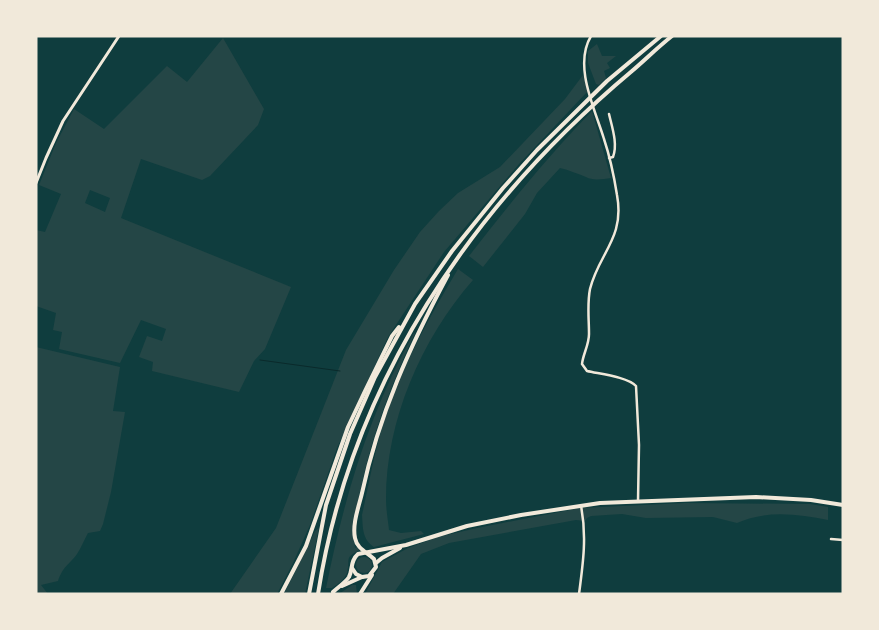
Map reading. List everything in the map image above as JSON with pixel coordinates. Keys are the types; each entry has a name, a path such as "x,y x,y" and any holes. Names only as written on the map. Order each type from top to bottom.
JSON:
{"main road":[{"path":"281,594 306,546 338,453 364,391 392,336 452,251 503,188 537,150 607,82 661,36"},
{"path":"318,594 323,564 347,474 366,423 407,335 456,259 510,191 556,140 612,87 672,36"},
{"path":"376,563 373,558 358,546 354,533 374,443 406,357 456,259"},
{"path":"309,594 326,505 350,434 387,353 415,304"},
{"path":"331,593 347,580 352,568 352,562 360,554 406,545 467,526 521,515 581,506 638,501 776,497 843,504"},
{"path":"360,594 376,563 406,545"},
{"path":"352,568 356,574 362,577"},
{"path":"331,593 362,577 369,576 374,570"}],"street":[{"path":"36,183 63,121 119,36"},
{"path":"591,36 587,42 583,60 586,78 609,158 619,210 614,236 590,288 589,335 582,364 586,371 630,381 637,387 638,501"},
{"path":"609,114 614,138 614,153 609,158"},
{"path":"579,594 585,544 581,506"},
{"path":"831,539 843,540"}],"shaded area":[{"path":"223,38 264,109 258,125 210,176 202,180 141,159 121,218 291,287 265,349 254,361 239,392 152,371 153,362 139,357 147,336 162,341 166,329 141,320 120,363 59,349 62,332 53,330 56,313 36,306 36,230 45,232 61,194 39,185 56,143 74,109 104,129 167,66 187,82","holes":["90,190 110,198 105,212 85,203"]},
{"path":"597,44 602,56 616,56 607,63 610,68 604,71 606,78 599,85 596,84 588,63 588,51"},
{"path":"583,75 588,91 519,164 444,252 388,337 337,448 310,525 277,594 230,594 276,528 346,350 394,270 420,232 439,211 458,193 500,167 565,99"},
{"path":"592,111 611,178 592,179 560,168 537,193 525,214 483,267 469,256 529,182"},
{"path":"458,269 473,280 437,328 410,382 392,440 388,470 386,503 389,530 401,533 421,531 424,534 374,547 365,537 362,515 381,430 408,360"},
{"path":"414,333 384,409 366,468 354,525 355,548 357,547 360,550 349,557 347,573 343,580 332,588 326,588 341,521 371,425 398,363"},
{"path":"36,347 120,367 113,411 125,412 111,492 103,524 100,531 88,533 77,554 64,569 58,581 41,585 48,594 36,594"},
{"path":"685,503 810,504 828,507 828,520 782,514 759,516 737,523 713,517 646,518 622,514 591,516 585,521 576,520 449,543 421,554 393,594 365,594 382,562 408,548 438,537 580,508"},
{"path":"319,528 305,594 284,594 315,531"},
{"path":"364,557 370,559 372,565 370,571 364,573 358,571 356,565 358,559"},
{"path":"352,585 356,585 357,594 339,594"}],"waterway":[{"path":"260,360 340,371"}]}
